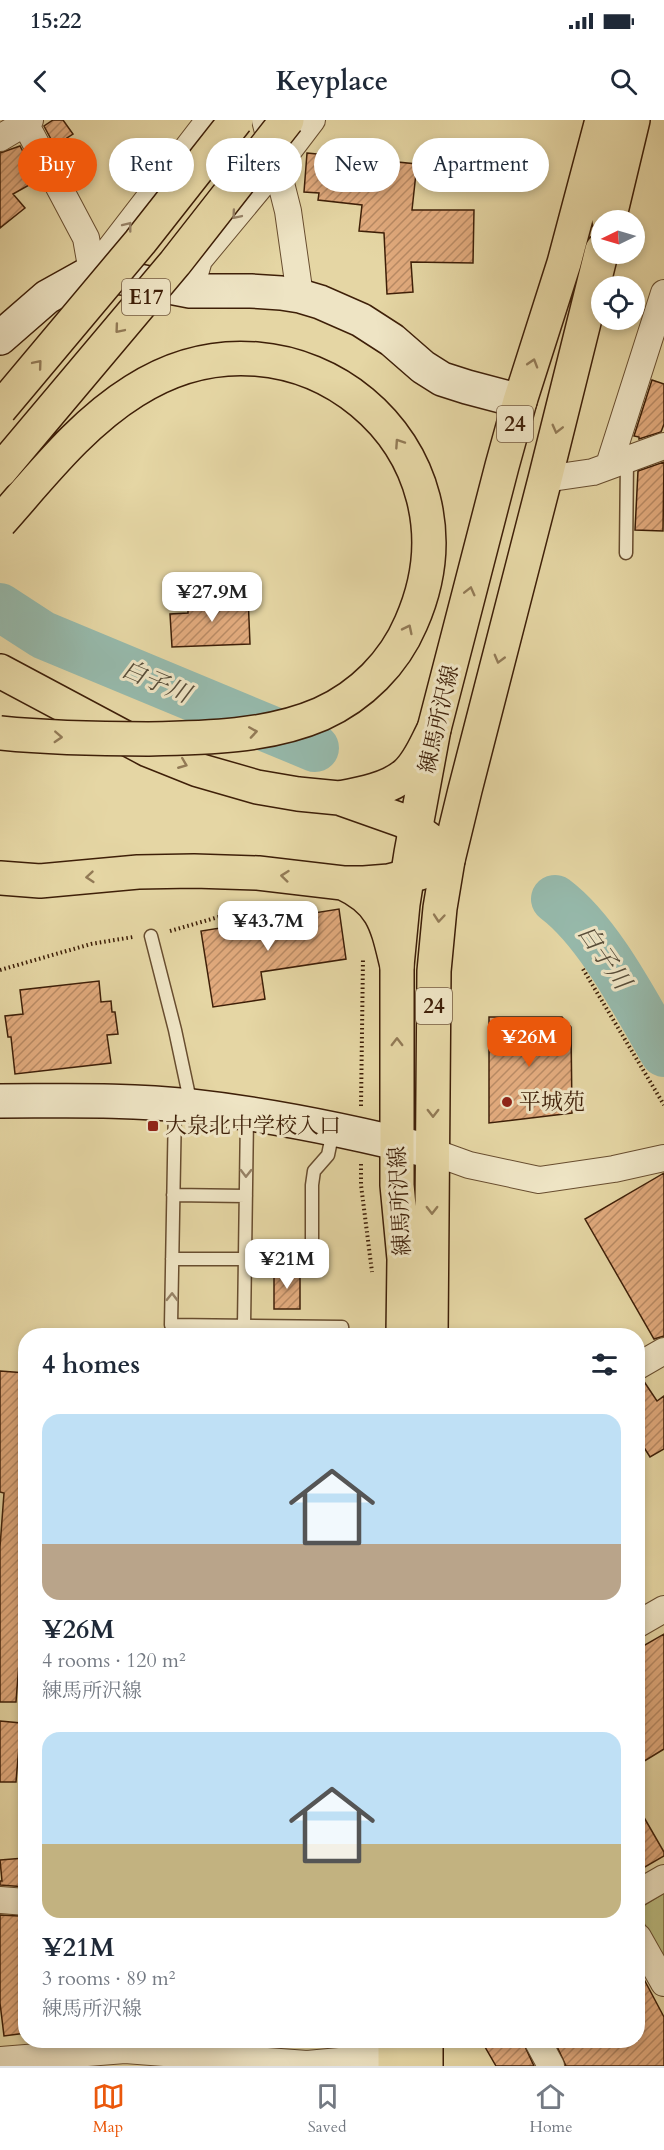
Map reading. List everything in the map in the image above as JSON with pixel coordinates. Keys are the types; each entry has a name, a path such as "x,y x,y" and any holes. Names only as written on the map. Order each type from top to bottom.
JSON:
{"main road":[{"name":"E17","path":"0,409 141,242 236,120"},
{"name":"E17","path":"0,471 175,262 287,120"},
{"name":"練馬所沢線","path":"403,1328 404,1259 397,1185 397,966 407,876 434,729 520,401 564,263 602,120"},
{"path":"611,210 633,120"},
{"name":"練馬所沢線","path":"431,1328 434,971 440,908 448,860 599,264"},
{"path":"0,522 72,442 135,390 158,378 205,362 229,359 275,360 318,373 337,383 355,395 388,428 412,466 420,489 429,534 429,559 425,584 417,610 394,653 380,671 360,690 320,714 268,730 206,737 94,738 0,733"},
{"path":"0,671 148,750 198,770 257,787 339,798 404,821 430,840 448,860 420,873 389,881 343,883 258,873 138,872 40,881 0,891"},
{"path":"339,798 366,793 398,780 414,764 434,729"},
{"path":"0,878 40,881"},
{"path":"343,883 361,891 373,902 387,929 397,966"},
{"path":"426,2048 426,2066"}],"street":[{"path":"0,338 47,297 92,272 209,120"},
{"path":"265,120 270,138"},
{"path":"298,138 312,120"},
{"path":"0,138 28,121 86,238 92,272"},
{"path":"190,291 199,260 255,192"},
{"path":"283,192 300,296"},
{"path":"92,272 190,291 251,291 300,296 362,320 392,340 423,367 442,378 520,401"},
{"path":"618,462 664,293"},
{"path":"545,479 593,472 664,446"},
{"path":"0,1101 78,1100 183,1105 247,1115 347,1122 397,1143 433,1152 469,1165 539,1180 614,1169 664,1158"},
{"path":"645,1362 664,1351"},
{"path":"645,1620 664,1609"},
{"path":"645,1889 664,1878"},
{"path":"0,1900 18,1901"},
{"path":"645,1949 664,1983"},
{"path":"541,2048 551,2066"},
{"path":"0,2060 126,2050 224,2062 307,2064 395,2054"}],"lane":[{"path":"618,462 626,553"},
{"path":"151,936 175,1030 183,1105 173,1195 171,1328"},
{"path":"237,1328 244,1259 247,1115"},
{"path":"312,1244 314,1171 328,1155 347,1122"},
{"path":"173,1195 246,1196"},
{"path":"172,1259 244,1259"},
{"path":"290,1328 342,1328"}],"path":[{"path":"347,1122 363,948"},
{"path":"583,969 664,1105"},
{"path":"361,1157 360,1185 372,1273"}],"green space":[{"path":"664,1893 664,1958 645,1925 645,1905"}],"building":[{"path":"53,120 63,120 73,134 67,138 50,138 44,126"},
{"path":"18,147 18,191 13,194 25,208 0,228 0,153"},
{"path":"307,153 314,154 314,192 400,192 400,162 412,164 412,192 414,192 412,210 474,210 473,263 411,262 413,292 387,294 384,233 359,231 362,205 318,200 319,193 304,192"},
{"path":"652,380 664,384 664,424 661,432 639,439 634,436"},
{"path":"664,462 663,531 635,530 638,471"},
{"path":"248,596 250,644 172,647 170,614 188,613 188,598"},
{"path":"339,909 346,959 261,972 265,999 213,1007 201,931"},
{"path":"99,981 101,1002 111,1001 112,1012 115,1012 118,1034 107,1035 111,1063 15,1074 11,1037 8,1037 5,1016 23,1014 20,990"},
{"path":"489,1017 562,1017 571,1027 572,1113 489,1123"},
{"path":"664,1173 664,1336 654,1339 585,1219"},
{"path":"274,1272 300,1272 300,1309 274,1309"},
{"path":"0,1371 18,1372 18,1676 16,1702 0,1702 0,1547 4,1493 0,1492"},
{"path":"645,1383 657,1401 664,1396 664,1449 650,1457 645,1449"},
{"path":"664,1634 664,1749 645,1761 645,1645"},
{"path":"0,1721 18,1723 16,1782 0,1782"},
{"path":"645,1819 664,1852 664,1856 645,1867"},
{"path":"18,1858 18,1886 0,1885 2,1881 0,1860"},
{"path":"0,1915 18,1916 18,2034 4,2036 0,2003"},
{"path":"645,1981 664,2017 664,2066 566,2066 558,2048 645,2048"},
{"path":"486,2048 526,2048 534,2066 496,2066"}],"waterway":[{"name":"白子川","path":"0,607 43,635 315,748"},
{"name":"白子川","path":"555,899 587,930 616,970 664,1053"}],"place":[{"name":"平城苑","path":"507,1102"},
{"name":"大泉北中学校入口","path":"153,1126"}]}
